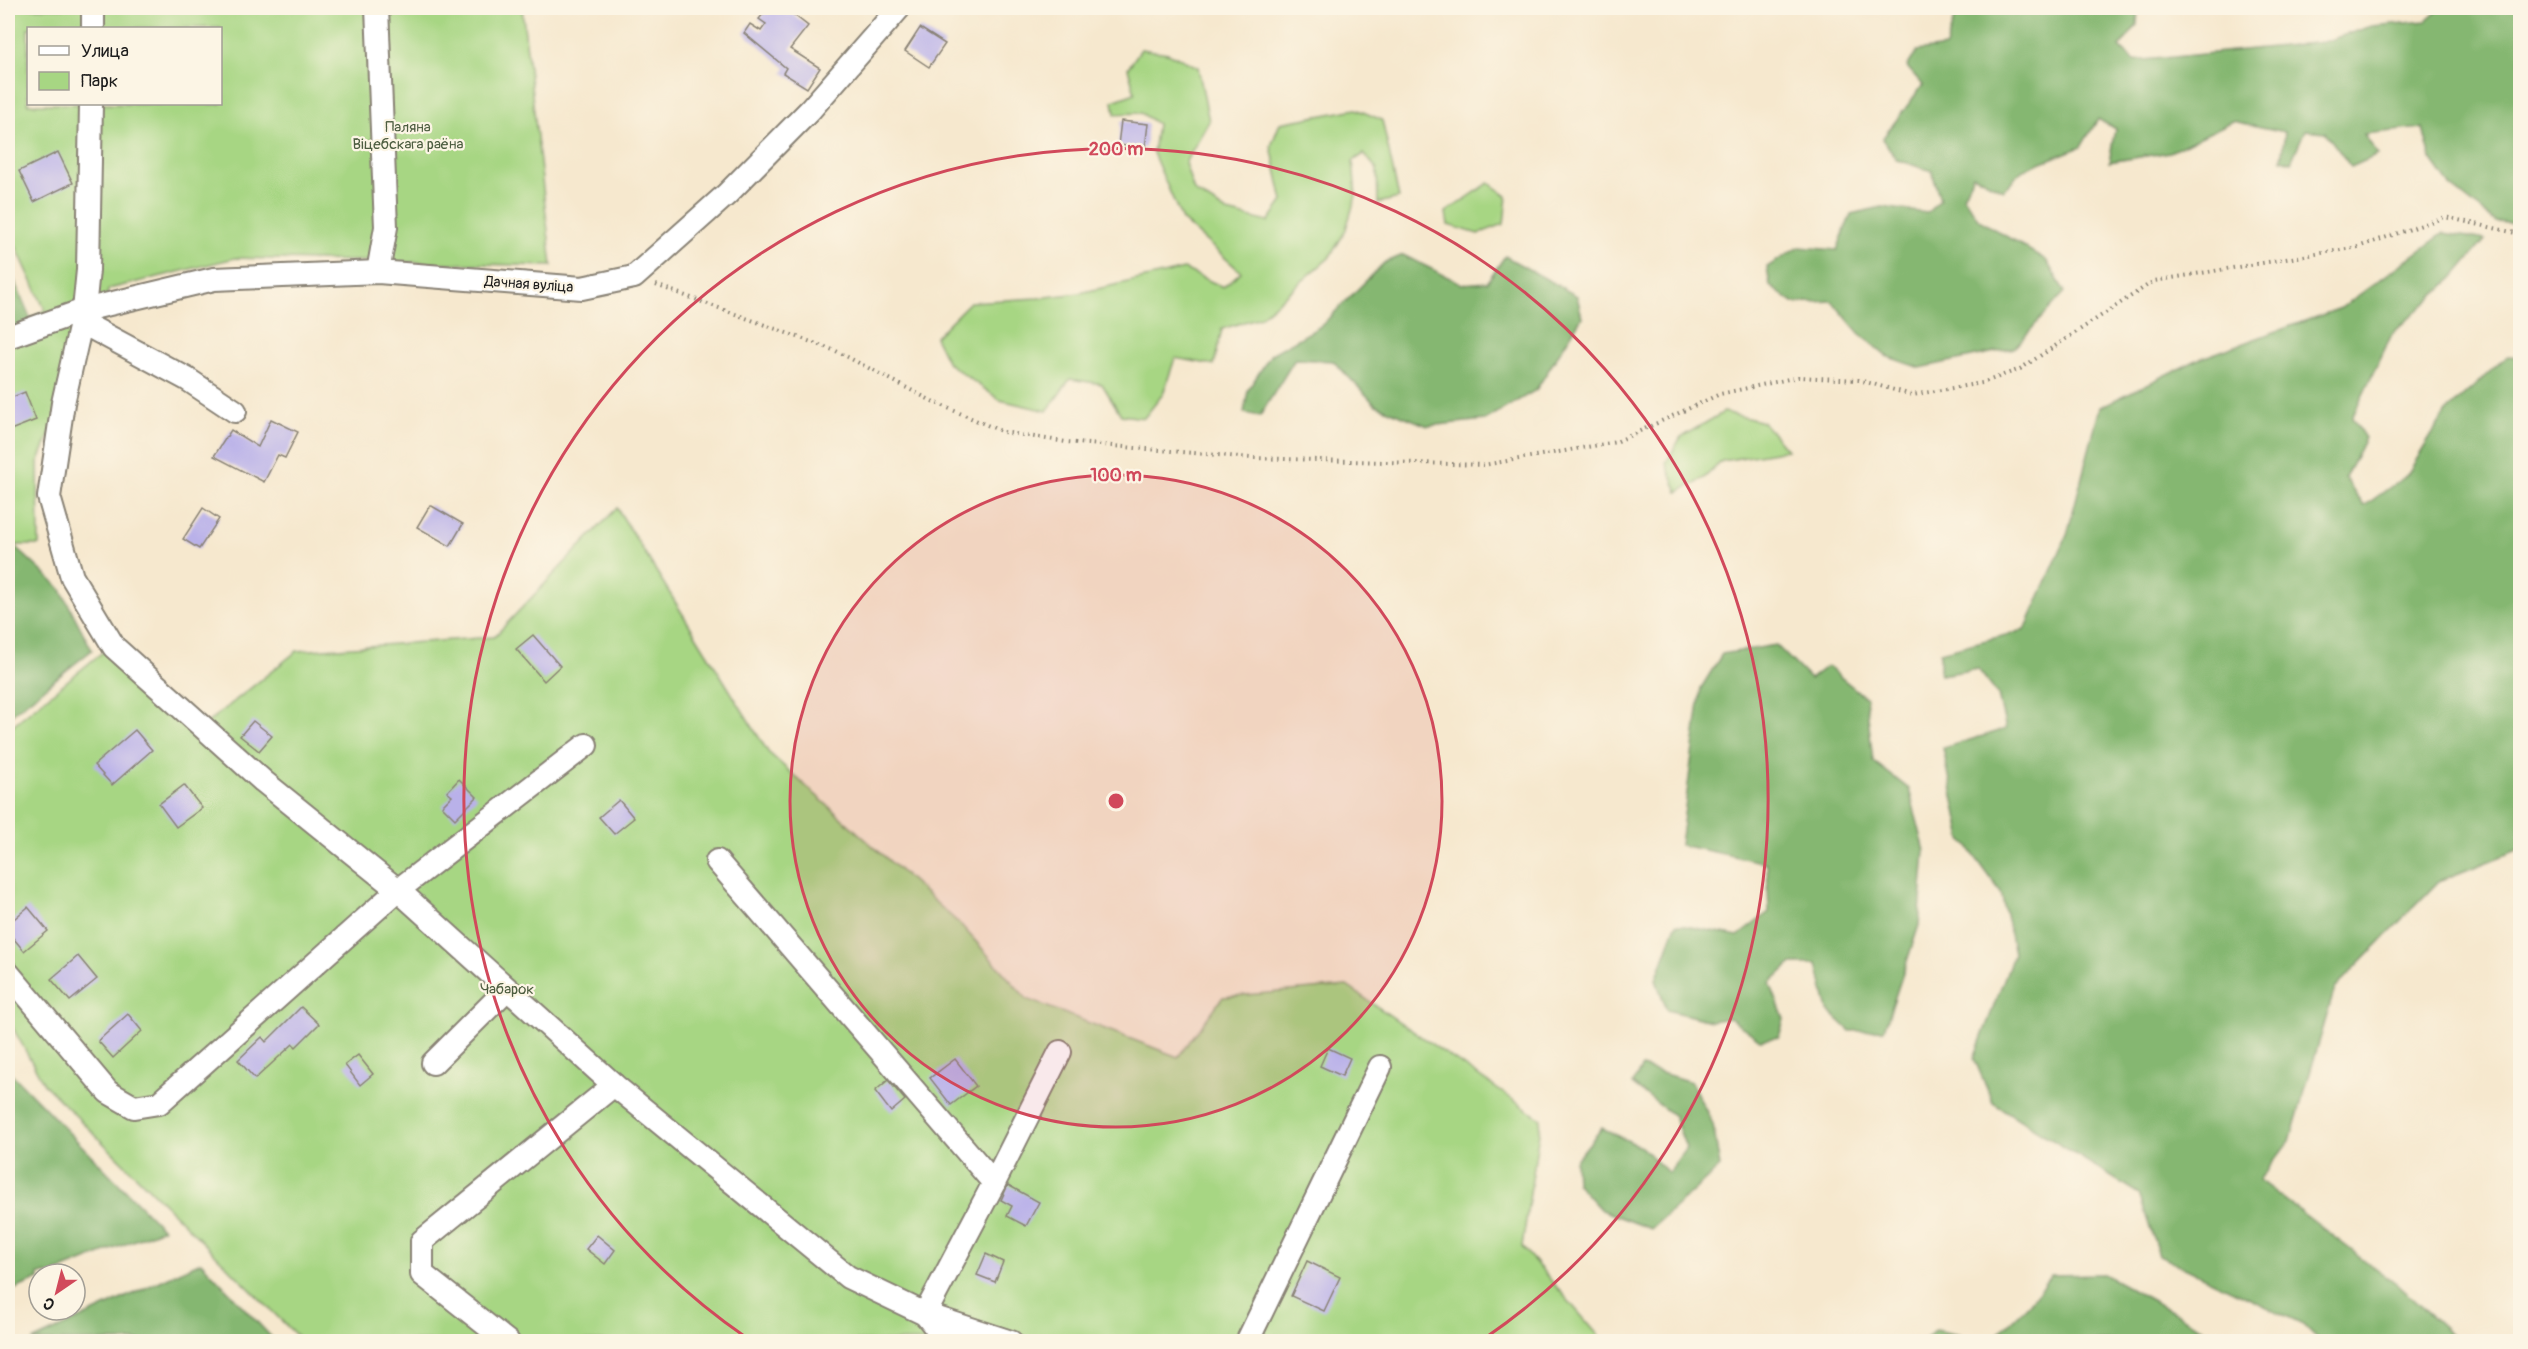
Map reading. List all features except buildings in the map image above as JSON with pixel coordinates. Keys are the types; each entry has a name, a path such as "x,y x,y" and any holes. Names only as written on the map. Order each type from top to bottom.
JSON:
{"street":[{"path":"93,8 93,27"},
{"path":"377,8 386,227 378,272"},
{"name":"Дачная вуліца","path":"8,337 214,279 378,272 582,288 634,277 727,194 802,119 899,8"},
{"path":"91,105 88,270 83,316 63,403 49,497 72,577 114,648 263,781 398,890 614,1085 848,1277 925,1314 1011,1341"},
{"path":"83,316 235,411"},
{"path":"8,973 108,1092 134,1107 159,1103 398,890 586,745"},
{"path":"717,861 994,1183"},
{"path":"433,1063 507,989"},
{"path":"925,1314 1060,1052"},
{"path":"1246,1341 1380,1067"},
{"path":"508,1341 422,1274 422,1241 614,1085"},
{"path":"925,1314 948,1341"}],"path":[{"path":"634,277 836,351 932,401 1003,432 1066,442 1252,458 1484,465 1616,442 1720,394 1798,377 1859,381 1911,395 1982,383 2020,369 2154,281 2358,248 2445,217 2520,234"}],"green space":[{"name":"Паляна Віцебскага раёна","path":"8,8 522,8 552,266 235,258 109,289 38,463 39,545 8,545 8,332 45,310 8,229"},
{"path":"1957,8 2138,8 2137,25 2120,47 2134,61 2323,42 2372,26 2426,21 2441,8 2520,8 2520,224 2496,222 2450,186 2431,159 2423,128 2364,134 2378,155 2351,167 2325,132 2305,130 2291,162 2281,159 2285,132 2233,121 2170,152 2109,162 2115,129 2098,119 2081,147 2024,169 2003,190 1973,175 1963,197 1979,220 2046,260 2065,292 2014,348 1920,368 1886,356 1859,333 1832,301 1793,303 1770,286 1767,267 1799,247 1837,250 1851,214 1882,207 1927,213 1940,200 1932,171 1897,160 1882,139 1923,85 1907,67 1917,51 1946,47"},
{"path":"1141,49 1168,53 1198,67 1209,121 1185,163 1194,191 1227,212 1268,222 1283,201 1271,146 1280,123 1356,109 1382,120 1399,198 1378,203 1377,169 1364,154 1353,161 1356,196 1345,232 1329,258 1260,317 1222,329 1214,365 1175,358 1163,394 1144,418 1121,415 1102,384 1070,379 1047,411 1000,400 948,363 935,337 970,302 1080,293 1184,269 1223,287 1241,272 1182,220 1153,153 1157,124 1141,113 1115,114 1113,101 1135,93 1128,68"},
{"path":"1489,183 1507,196 1504,224 1478,234 1448,225 1446,212"},
{"path":"2444,233 2485,240 2453,278 2392,334 2352,418 2365,438 2345,478 2364,506 2407,475 2446,412 2507,356 2520,357 2520,849 2439,881 2335,988 2290,1141 2259,1180 2396,1284 2459,1341 2320,1341 2303,1324 2159,1256 2139,1194 1993,1103 1974,1058 2014,953 2001,892 1962,839 1943,748 2006,729 1998,695 1978,669 1940,675 1940,652 2025,630 2067,535 2100,407 2199,359 2341,308"},
{"path":"1403,255 1462,284 1487,282 1505,256 1577,296 1582,317 1536,390 1485,420 1428,426 1376,405 1333,361 1295,359 1260,416 1244,413 1248,390 1271,354 1321,326 1384,263"},
{"path":"8,266 32,322 8,331"},
{"path":"1724,412 1763,422 1787,450 1722,461 1704,478 1678,492 1666,463 1681,437"},
{"name":"Чабарок","path":"617,508 768,752 962,926 1027,999 1178,1057 1223,997 1347,986 1541,1119 1522,1247 1599,1336 1596,1342 302,1341 44,1084 8,1019 8,729 104,651 192,735 297,651 494,637"},
{"path":"8,540 60,588 92,650 8,717"},
{"path":"1776,645 1810,679 1827,666 1866,698 1873,761 1909,789 1925,851 1919,925 1884,1030 1850,1031 1828,1010 1817,964 1791,964 1770,983 1784,1019 1779,1037 1760,1040 1730,1018 1711,1021 1667,1010 1656,980 1676,924 1738,936 1769,912 1767,863 1680,845 1701,688 1722,654"},
{"path":"1642,1067 1691,1082 1713,1124 1720,1167 1651,1229 1601,1210 1576,1183 1575,1161 1602,1128 1641,1147 1669,1173 1686,1148 1674,1116 1632,1084"},
{"path":"8,1070 163,1229 81,1262 27,1262 27,1284 8,1292"},
{"path":"201,1262 275,1341 32,1341 73,1322 87,1322 87,1315"},
{"path":"2104,1274 2224,1341 1991,1341 2029,1304 2051,1275"},
{"path":"1935,1330 1987,1341 1923,1341"}]}
